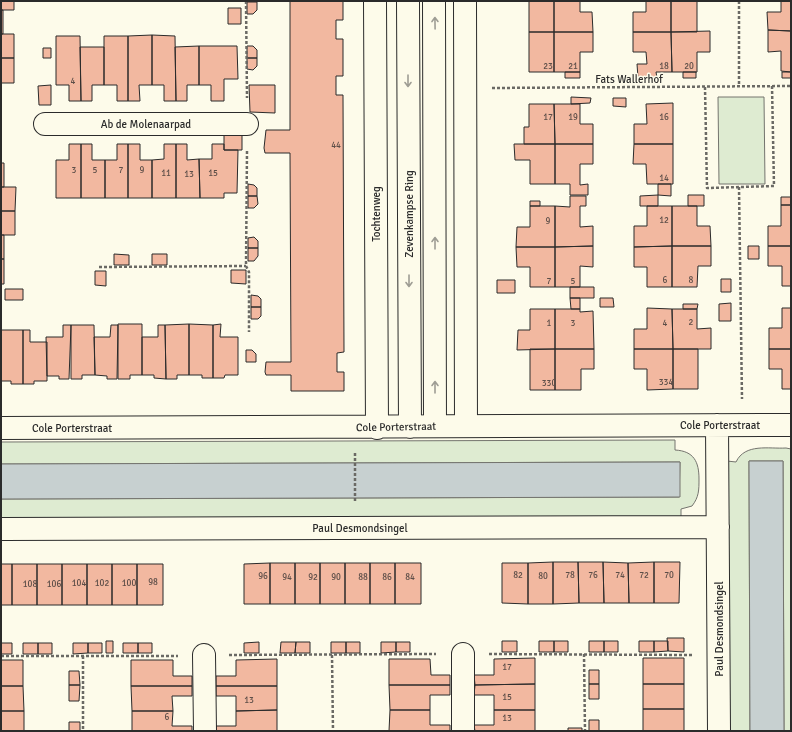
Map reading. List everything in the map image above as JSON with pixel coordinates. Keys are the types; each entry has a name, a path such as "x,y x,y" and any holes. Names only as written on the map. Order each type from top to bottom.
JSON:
{"street":[{"name":"Tochtenweg","path":"375,1 377,428"},
{"name":"Zevenkampse Ring","path":"408,1 410,427"},
{"path":"434,1 435,426"},
{"path":"466,1 466,426"},
{"name":"Ab de Molenaarpad","path":"44,124 247,124"},
{"name":"Paul Desmondsingel","path":"717,425 719,731"},
{"name":"Cole Porterstraat","path":"1,428 377,428 435,426 791,425"},
{"name":"Paul Desmondsingel","path":"1,528 718,527"},
{"path":"463,654 463,731"},
{"path":"204,656 205,731"}],"path":[{"path":"246,1 246,266 249,272 249,332"},
{"path":"739,1 739,86"},
{"path":"705,87 707,188 774,186 772,86"},
{"name":"Fats Wallerhof","path":"466,88 791,86"},
{"path":"739,187 742,425"},
{"path":"99,267 246,266"},
{"path":"355,450 355,503"},
{"path":"1,656 463,654 719,655"},
{"path":"584,654 585,731"},
{"path":"332,655 333,731"},
{"path":"83,656 83,731"}],"green space":[{"path":"718,97 764,97 765,184 719,184"},
{"path":"675,440 675,450 691,455 698,467 699,473 699,487 697,496 692,506 681,509 681,519 1,521 1,499 679,497 680,462 1,464 1,442"},
{"path":"751,449 791,449 791,731 784,731 783,461 749,461 750,731 727,731 727,461 736,462 740,456"}],"shaded area":[{"path":"749,461 783,461 784,731 750,731"},
{"path":"680,462 680,497 1,499 1,464"}],"building":[{"path":"1,1 14,1 14,10 1,10"},
{"path":"290,1 343,1 343,20 336,20 336,39 343,39 343,76 336,76 336,95 343,95 344,352 337,353 337,372 344,372 344,391 291,391 291,375 266,375 265,372 266,362 291,362 290,153 265,153 264,148 266,130 290,130"},
{"path":"529,1 554,1 554,32 529,32"},
{"path":"554,1 580,1 580,12 592,12 593,32 554,32"},
{"path":"646,1 671,1 671,32 633,32 633,12 646,12"},
{"path":"671,1 697,1 697,32 671,32"},
{"path":"781,1 791,1 791,31 768,30 767,12 781,12"},
{"path":"247,2 257,2 257,10 253,14 247,14"},
{"path":"228,8 241,8 241,24 228,24"},
{"path":"1,10 3,10 3,34 1,34"},
{"path":"768,30 791,31 791,72 781,71 781,51 768,52"},
{"path":"710,31 710,52 697,52 697,72 672,72 671,32"},
{"path":"529,32 554,32 554,72 529,72"},
{"path":"554,32 593,32 593,52 580,52 580,72 554,72"},
{"path":"633,32 671,32 672,72 656,72 657,78 638,78 637,64 647,64 646,52 633,52"},
{"path":"1,34 14,34 14,58 1,58"},
{"path":"152,35 152,85 139,85 140,101 128,101 128,36"},
{"path":"152,35 175,36 176,101 164,101 164,85 152,85"},
{"path":"56,36 80,36 81,101 69,101 69,85 56,85"},
{"path":"104,36 128,36 128,101 117,101 117,85 104,85"},
{"path":"199,46 199,85 187,85 187,101 176,101 175,47"},
{"path":"199,46 237,46 238,79 224,79 224,101 211,101 211,85 199,85"},
{"path":"247,46 253,46 257,50 257,58 247,58"},
{"path":"80,47 104,47 104,85 92,85 92,101 81,101"},
{"path":"43,48 51,48 51,58 43,58"},
{"path":"1,58 14,58 14,83 1,83"},
{"path":"247,58 257,58 257,66 253,70 247,69"},
{"path":"565,72 580,72 580,78 565,78"},
{"path":"683,72 696,72 696,78 683,78"},
{"path":"782,72 791,72 791,78 782,78"},
{"path":"51,85 51,105 39,105 38,86"},
{"path":"249,85 275,85 275,113 250,112"},
{"path":"571,97 591,98 590,103 571,104"},
{"path":"613,98 626,98 626,107 613,106"},
{"path":"673,103 673,144 634,144 634,124 647,124 646,104"},
{"path":"529,104 554,104 555,144 524,144 524,127 529,127"},
{"path":"554,104 580,104 580,124 593,124 593,144 555,144"},
{"path":"224,135 242,135 242,150 224,150"},
{"path":"69,144 81,144 81,198 56,198 56,160 69,160"},
{"path":"81,144 92,144 92,160 105,160 105,198 81,198"},
{"path":"117,144 128,144 128,198 105,198 105,160 117,160"},
{"path":"128,144 140,144 140,160 152,160 152,198 128,198"},
{"path":"164,144 176,144 176,198 152,198 152,160 164,159"},
{"path":"176,144 187,144 187,160 199,159 200,198 176,198"},
{"path":"212,144 224,144 224,150 238,150 237,193 224,193 224,198 200,198 199,159 212,159"},
{"path":"514,144 555,144 555,184 530,184 530,160 515,160"},
{"path":"555,144 593,144 593,164 580,164 580,185 588,184 588,195 570,195 570,184 555,184"},
{"path":"634,144 673,144 673,184 647,184 646,164 633,164"},
{"path":"1,163 4,163 4,187 1,187"},
{"path":"248,184 254,185 257,188 257,196 248,196"},
{"path":"658,184 671,184 671,196 658,195"},
{"path":"1,187 16,187 15,211 1,211"},
{"path":"658,195 658,206 640,206 640,196"},
{"path":"688,195 704,195 704,206 688,206"},
{"path":"248,196 257,196 258,204 254,208 248,208"},
{"path":"570,196 586,196 586,206 580,206 580,227 593,226 593,246 555,247 555,206 570,207"},
{"path":"781,197 791,197 791,205 781,205"},
{"path":"530,201 540,201 540,206 530,206"},
{"path":"781,205 791,205 791,246 768,246 768,226 781,226"},
{"path":"530,206 555,206 555,247 516,247 517,227 530,227"},
{"path":"647,206 672,206 672,246 634,247 634,226 647,226"},
{"path":"672,206 697,206 697,226 710,226 711,246 672,246"},
{"path":"1,211 15,211 15,235 1,235"},
{"path":"1,235 4,235 4,259 1,259"},
{"path":"254,237 258,241 258,248 248,248 248,238"},
{"path":"593,246 593,267 580,266 580,287 555,287 555,247"},
{"path":"672,246 672,287 647,287 647,267 634,267 634,247"},
{"path":"672,246 711,246 711,266 698,266 697,287 672,287"},
{"path":"748,246 759,246 759,259 748,259"},
{"path":"768,246 791,246 791,286 782,286 782,266 768,266"},
{"path":"516,247 555,247 555,287 530,287 530,267 517,267"},
{"path":"248,248 258,248 258,256 254,261 248,261"},
{"path":"114,254 129,255 129,265 114,265"},
{"path":"152,254 167,254 167,265 152,265"},
{"path":"1,259 4,259 4,284 1,284"},
{"path":"231,270 246,270 246,284 231,283"},
{"path":"95,271 106,271 106,286 95,285"},
{"path":"721,279 731,279 731,292 721,292"},
{"path":"497,280 515,280 515,293 497,293"},
{"path":"570,287 594,287 594,298 570,298"},
{"path":"5,289 23,289 23,300 5,300"},
{"path":"251,295 258,296 261,299 261,307 251,307"},
{"path":"570,298 580,298 580,309 571,309"},
{"path":"600,298 613,298 614,307 600,307"},
{"path":"731,303 731,321 719,321 719,304"},
{"path":"683,304 698,304 697,309 683,309"},
{"path":"251,307 261,307 261,316 258,319 251,319"},
{"path":"647,308 672,309 673,349 634,349 634,329 647,329"},
{"path":"782,308 791,308 791,349 769,349 769,328 782,328"},
{"path":"530,309 555,309 555,349 517,350 518,330 530,330"},
{"path":"555,309 580,309 580,312 593,311 594,349 555,349"},
{"path":"672,309 697,309 697,329 711,328 711,349 673,349"},
{"path":"118,324 142,324 142,375 130,375 130,379 118,379"},
{"path":"189,324 213,325 213,378 202,378 202,375 189,375"},
{"path":"189,324 189,375 177,375 177,379 166,379 165,325"},
{"path":"221,324 220,337 238,337 238,375 225,375 224,378 213,378 213,325"},
{"path":"63,325 71,325 69,379 59,379 59,376 47,376 46,337 63,337"},
{"path":"71,325 94,325 95,375 82,375 82,379 71,379"},
{"path":"111,325 118,325 117,379 107,379 107,376 95,375 94,337 110,337"},
{"path":"158,325 165,325 166,379 154,378 154,375 142,375 142,337 158,337"},
{"path":"1,330 23,330 23,384 11,384 11,381 1,381"},
{"path":"23,330 30,330 30,342 47,342 47,381 34,381 34,384 23,384"},
{"path":"530,349 555,349 555,390 530,390"},
{"path":"555,349 594,349 594,369 581,369 581,390 555,390"},
{"path":"634,349 673,349 673,389 647,390 647,369 634,369"},
{"path":"673,349 698,349 698,389 673,389"},
{"path":"769,349 791,349 791,389 782,389 782,369 769,369"},
{"path":"246,350 252,350 256,354 256,362 246,362"},
{"path":"553,562 578,562 579,603 553,604"},
{"path":"553,562 553,604 528,604 528,563"},
{"path":"578,562 603,562 604,603 579,603"},
{"path":"603,562 628,563 629,603 604,603"},
{"path":"654,562 680,562 679,603 654,603"},
{"path":"654,562 654,603 629,603 628,563"},
{"path":"270,563 270,604 244,604 244,564"},
{"path":"270,563 295,563 295,604 270,604"},
{"path":"295,563 320,563 320,604 295,604"},
{"path":"320,563 345,563 345,604 320,604"},
{"path":"345,563 370,563 370,604 345,604"},
{"path":"370,563 395,563 395,604 370,604"},
{"path":"395,563 421,563 421,604 395,604"},
{"path":"502,563 528,563 528,604 502,603"},
{"path":"1,564 12,564 12,605 1,605"},
{"path":"12,564 37,564 37,605 12,605"},
{"path":"37,564 62,564 62,605 37,605"},
{"path":"62,564 87,564 87,605 62,605"},
{"path":"87,564 112,564 112,605 87,605"},
{"path":"112,564 137,564 137,605 112,605"},
{"path":"137,564 163,564 163,605 137,605"},
{"path":"667,638 684,638 684,652 668,651"},
{"path":"106,641 113,641 113,653 106,653"},
{"path":"502,641 517,641 517,652 502,652"},
{"path":"539,641 554,641 554,652 539,652"},
{"path":"554,641 568,641 568,652 554,652"},
{"path":"589,641 604,641 604,652 589,652"},
{"path":"604,641 618,641 618,652 604,652"},
{"path":"639,641 654,641 654,652 639,652"},
{"path":"654,641 668,641 668,651 654,652"},
{"path":"259,642 259,653 244,653 244,643"},
{"path":"281,642 296,642 295,653 280,653"},
{"path":"296,642 310,642 310,653 295,653"},
{"path":"331,642 346,642 346,653 331,653"},
{"path":"346,642 360,642 360,653 346,653"},
{"path":"381,642 396,642 396,652 381,653"},
{"path":"396,642 410,642 410,652 396,652"},
{"path":"1,643 12,643 12,654 1,654"},
{"path":"23,643 38,643 38,654 23,654"},
{"path":"38,643 52,643 52,654 38,654"},
{"path":"73,643 88,643 88,653 73,654"},
{"path":"88,643 102,643 102,653 88,653"},
{"path":"123,643 138,643 138,653 123,653"},
{"path":"138,643 152,643 152,653 138,653"},
{"path":"535,658 535,684 475,685 474,675 494,675 494,659"},
{"path":"643,658 684,658 684,684 643,684"},
{"path":"277,659 277,686 216,686 216,676 236,676 236,660"},
{"path":"389,659 430,659 431,675 450,675 450,685 389,685"},
{"path":"1,660 23,660 23,686 1,686"},
{"path":"131,660 173,660 173,676 192,676 192,686 131,686"},
{"path":"589,670 599,670 599,684 589,684"},
{"path":"69,671 79,671 80,685 69,685"},
{"path":"535,684 535,710 494,710 494,695 474,695 475,685"},
{"path":"589,684 599,684 599,699 589,699"},
{"path":"643,684 684,684 684,709 643,709"},
{"path":"69,685 80,685 79,701 69,701"},
{"path":"389,685 450,685 450,695 430,695 430,710 390,710"},
{"path":"1,686 23,686 24,711 1,711"},
{"path":"131,686 192,686 192,696 172,696 173,711 132,711"},
{"path":"216,686 277,686 277,710 236,711 236,696 216,696"},
{"path":"643,709 684,709 684,731 643,731"},
{"path":"277,710 277,731 216,731 216,726 236,726 236,711"},
{"path":"390,710 430,710 430,725 450,725 450,731 389,731"},
{"path":"494,710 535,710 535,731 475,731 474,725 494,725"},
{"path":"1,711 24,711 24,731 1,731"},
{"path":"132,711 173,711 172,726 192,726 192,731 132,731"},
{"path":"589,720 599,720 599,731 589,731"},
{"path":"69,722 80,722 80,731 69,731"},
{"path":"568,728 582,728 582,731 568,731"}]}
